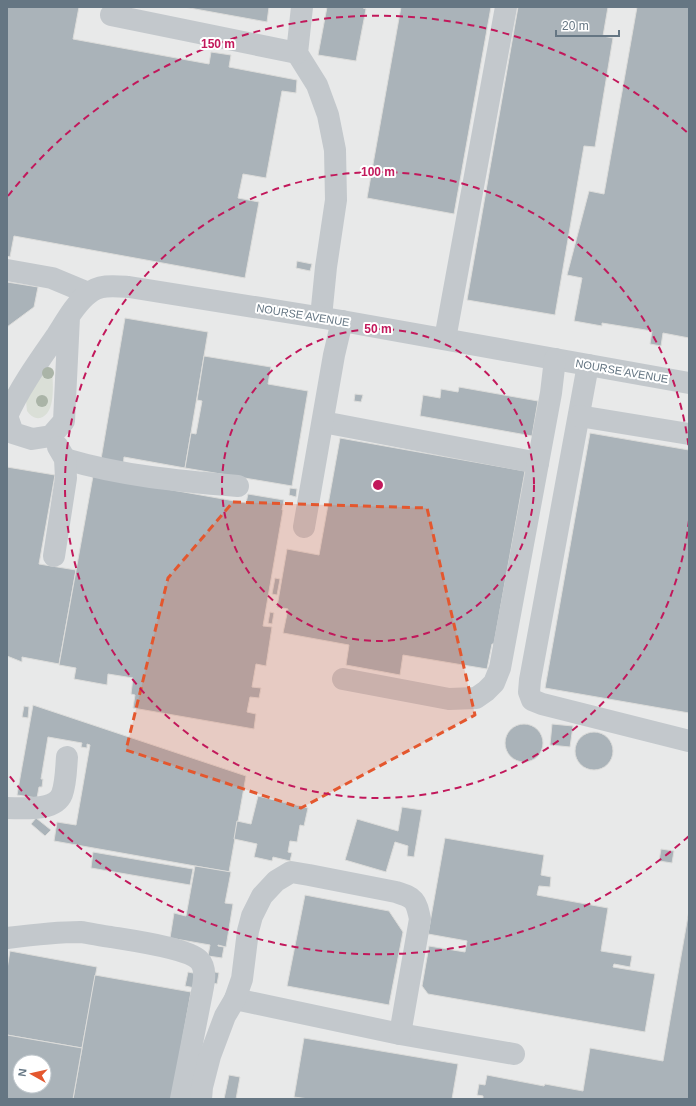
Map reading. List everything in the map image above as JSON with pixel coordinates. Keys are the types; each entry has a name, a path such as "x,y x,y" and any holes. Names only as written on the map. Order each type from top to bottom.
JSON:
{"street":[{"path":"302,7 297,53 317,85 328,115 335,150 336,200 326,267 321,317"},
{"path":"445,339 506,7"},
{"path":"111,15 297,53"},
{"path":"7,270 52,278 88,293 69,317 16,397 7,416 13,433 32,439 51,436 64,421 69,317"},
{"name":"NOURSE AVENUE","path":"88,293 98,288 112,286 129,287 321,317 689,383"},
{"path":"304,527 334,355 342,321"},
{"path":"343,679 449,699 476,698 494,683 500,668 551,393 555,359"},
{"path":"588,365 530,680 530,696 532,700 542,704 689,741"},
{"path":"579,416 689,434"},
{"path":"323,422 538,463"},
{"path":"51,436 65,459 66,478 54,556"},
{"path":"65,459 95,468 167,480 238,486"},
{"path":"7,808 48,806 58,802 62,794 67,757"},
{"path":"201,1099 202,1087 210,1056 225,1016 235,999 242,979 248,931 252,916 262,896 276,881 291,872 396,892 409,896 416,903 420,919 400,1034"},
{"path":"7,938 32,934 81,932 151,944 186,953 199,959 205,974 182,1099"},
{"path":"235,999 400,1034 514,1054"}],"highlighted area":[{"path":"233,502 427,508 475,715 301,808 126,750 168,578"}],"shaded area":[{"path":"7,7 689,7 689,1099 7,1099"},
{"path":"45,370 52,370 53,390 51,405 49,411 45,415 40,418 36,418 27,411 26,401"}],"building":[{"path":"7,7 79,7 73,39 209,64 211,52 231,55 229,67 297,80 296,93 282,91 266,178 243,174 238,198 259,202 245,278 14,236 10,257 7,256"},
{"path":"184,7 269,7 267,22"},
{"path":"327,7 363,7 366,9 356,61 318,55"},
{"path":"401,7 491,7 454,214 367,198"},
{"path":"518,7 608,7 603,36 613,38 595,147 584,146 555,315 467,300"},
{"path":"637,7 689,7 689,338 663,333 661,346 650,344 652,331 602,323 602,326 574,321 582,278 567,275 589,191 604,194"},
{"path":"297,261 312,264 310,271 296,268"},
{"path":"7,282 38,287 34,307 7,327"},
{"path":"125,318 208,332 185,468 124,457 123,469 100,465"},
{"path":"204,356 271,367 268,384 308,391 292,486 185,468 191,433 196,434 202,401 197,400"},
{"path":"459,387 538,401 532,436 420,416 423,395 440,398 441,389 458,392"},
{"path":"355,394 363,395 361,402 354,401"},
{"path":"590,433 689,450 689,713 545,688"},
{"path":"340,438 525,471 494,644 492,644 487,669 403,655 400,675 346,665 349,645 283,633 288,609 277,607 287,549 319,555"},
{"path":"7,467 55,475 39,564 76,570 59,664 22,657 22,662 7,656"},
{"path":"93,476 246,503 248,494 284,500 263,626 272,627 266,666 256,664 252,687 261,688 259,698 250,697 247,712 256,714 254,729 133,708 135,695 131,694 133,678 108,674 107,685 74,679 76,668 59,665"},
{"path":"290,488 297,489 296,497 289,495"},
{"path":"275,578 280,579 277,595 272,594"},
{"path":"270,612 274,613 272,624 268,623"},
{"path":"33,705 246,776 229,872 54,841 57,822 76,825 90,745 87,744 87,748 81,747 82,743 48,737 41,779 43,779 42,787 39,787 37,798 17,795"},
{"path":"24,706 29,707 28,718 22,717"},
{"path":"520,724 528,724 535,727 540,732 543,743 540,754 535,759 528,762 520,762 513,759 508,754 505,747 505,739 508,732 513,727"},
{"path":"552,724 573,726 570,747 550,745"},
{"path":"594,732 604,735 610,741 613,751 610,761 604,767 594,770 584,767 578,761 575,751 578,741 584,735"},
{"path":"258,796 308,808 304,826 300,825 297,842 290,841 288,852 292,853 290,861 273,857 272,861 254,857 257,844 234,839 237,821 251,824"},
{"path":"402,807 422,810 414,857 407,856 408,846 395,842 386,872 345,860 357,819 398,831"},
{"path":"36,818 51,830 45,836 31,824"},
{"path":"445,838 544,855 541,875 551,877 550,887 539,886 537,895 608,908 601,951 632,956 630,967 614,964 613,967 655,974 645,1032 428,994 422,986 429,946 465,952 467,941 428,934"},
{"path":"661,849 674,851 672,863 659,861"},
{"path":"93,852 193,869 190,885 91,868"},
{"path":"195,866 231,872 225,903 233,904 226,947 218,945 224,947 222,958 208,956 210,945 170,938 174,913 186,916"},
{"path":"305,895 389,911 403,932 389,1005 287,986"},
{"path":"689,910 689,1099 483,1099 483,1096 477,1095 479,1084 485,1085 487,1075 544,1086 545,1084 583,1091 590,1048 663,1061"},
{"path":"10,951 97,967 82,1048 7,1035 7,969"},
{"path":"211,971 219,973 217,984 209,982"},
{"path":"188,972 198,974 195,988 185,986"},
{"path":"95,975 191,992 172,1099 73,1099"},
{"path":"7,1035 82,1048 73,1099 7,1099"},
{"path":"304,1038 458,1064 452,1099 309,1099 294,1097"},
{"path":"229,1075 240,1077 236,1099 224,1099"}]}
